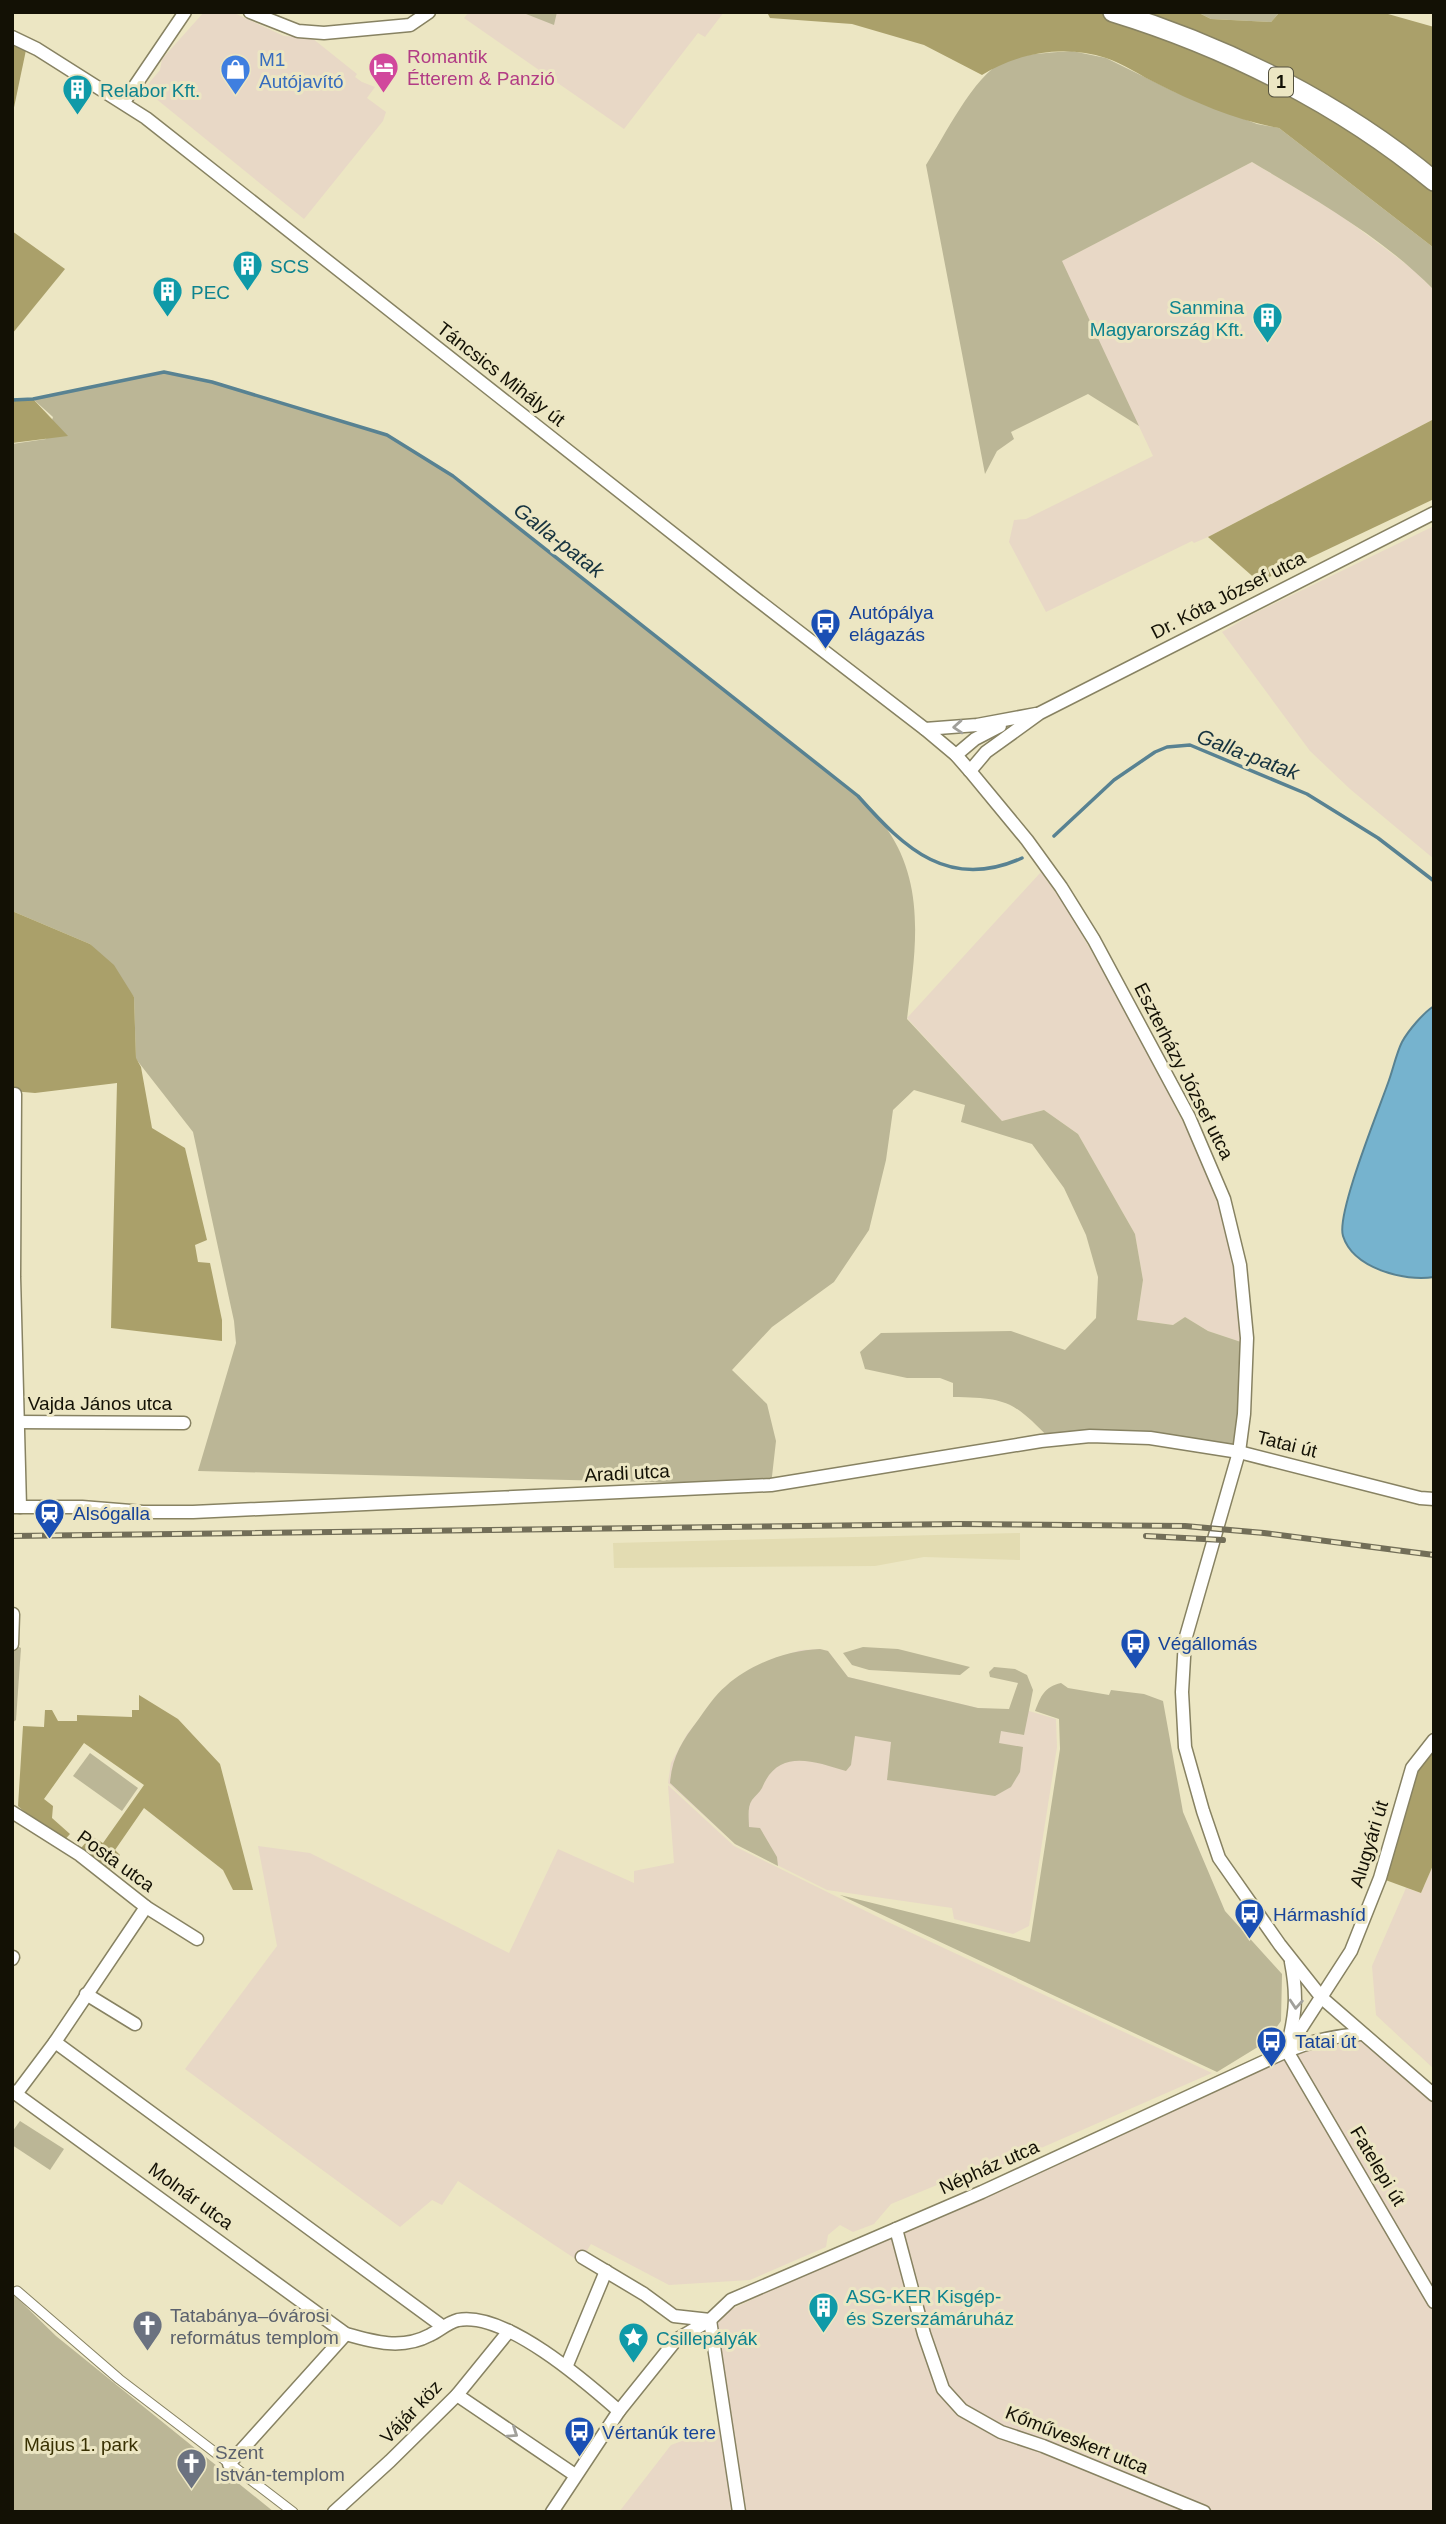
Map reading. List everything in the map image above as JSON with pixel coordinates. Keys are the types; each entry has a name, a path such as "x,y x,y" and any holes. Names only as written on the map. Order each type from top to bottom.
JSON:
{"main road":[{"name":"1","path":"1113,12 1192,40 1300,92 1389,147 1434,181"}],"street":[{"path":"124,102 185,12"},
{"path":"250,12 298,31 324,33 410,25 429,12"},
{"name":"Táncsics Mihály út","path":"12,37 37,48 124,102 956,755"},
{"name":"Dr. Kóta József utca","path":"970,771 986,752 1040,713 1434,513"},
{"name":"Dr. Kóta József utca","path":"925,729 977,725 1040,713"},
{"name":"Dr. Kóta József utca","path":"956,755 975,739 1013,719"},
{"name":"Eszterházy József utca","path":"956,755 1027,840 1094,940 1189,1117 1224,1199 1240,1265 1248,1338 1239,1452"},
{"name":"Vajda János utca","path":"15,1094 13,1277 16,1507"},
{"name":"Vajda János utca","path":"16,1422 184,1423"},
{"name":"Aradi utca","path":"16,1507 193,1512 771,1485 1041,1441 1090,1436 1150,1438 1239,1452"},
{"name":"Tatai út","path":"1434,1499 1239,1452 1185,1640 1182,1692 1185,1746 1219,1858 1322,1998 1360,2034 1380,2047 1434,2095"},
{"path":"12,1644 13,1614"},
{"name":"Alugyári út","path":"1322,1998 1351,1951 1369,1907 1412,1768 1434,1740"},
{"name":"Posta utca","path":"12,1812 79,1855 146,1907 197,1939"},
{"path":"14,2092 55,2042 146,1907"},
{"path":"1287,2051 1297,1993 1290,1957"},
{"path":"86,1994 135,2024"},
{"path":"1287,2051 1322,1998"},
{"name":"Népház utca","path":"710,2320 731,2301 994,2187 1287,2051 1333,2036 1360,2034"},
{"path":"55,2042 442,2326"},
{"name":"Fatelepi út","path":"1287,2051 1434,2302"},
{"name":"Molnár utca","path":"14,2092 346,2334 389,2345 430,2335 442,2326 460,2320 478,2321 509,2331 567,2365 619,2411"},
{"name":"Kőműveskert utca","path":"896,2230 924,2334 943,2389 962,2410 1001,2432 1043,2446 1204,2512"},
{"path":"582,2257 674,2316 710,2320"},
{"path":"567,2365 606,2270"},
{"path":"17,2291 118,2379 293,2512"},
{"path":"552,2512 619,2411 677,2340 710,2320"},
{"path":"710,2320 739,2512"},
{"name":"Vájár köz","path":"334,2512 457,2395 509,2331"},
{"path":"229,2464 346,2334"},
{"path":"457,2395 575,2475"}],"shaded area":[{"path":"204,12 232,12 284,36 312,38 357,74 355,77 375,87 367,98 386,112 383,121 304,219 144,89 160,70 162,59"},
{"path":"469,12 724,12 705,37 698,33 624,129 464,18"},
{"path":"767,12 1197,12 1211,19 1271,22 1279,13 1381,12 1434,27 1434,248 1279,128 1248,121 1202,104 1106,58 1074,52 1042,53 1011,61 982,75 924,45 852,24 770,18"},
{"path":"12,44 26,50 12,117"},
{"path":"1252,162 1339,214 1414,270 1434,290 1434,419 1208,537 1194,543 1192,541 1046,612 1009,542 1014,520 1026,519 1153,456 1061,261"},
{"path":"12,231 65,269 12,334"},
{"path":"33,399 68,436 12,443 12,400"},
{"path":"1434,419 1434,499 1259,582 1208,537"},
{"path":"1434,526 1434,859 1350,789 1310,751 1222,632 1251,615"},
{"path":"1041,872 1067,909 1124,1008 1208,1171 1220,1205 1235,1273 1241,1342 1208,1331 1185,1317 1173,1325 1137,1320 1143,1280 1135,1234 1078,1134 1044,1110 1002,1121 907,1018"},
{"path":"12,911 90,944 114,965 134,997 136,1058 141,1067 152,1128 185,1148 207,1240 195,1245 198,1262 210,1263 222,1320 222,1341 111,1328 117,1083 35,1093 12,1091"},
{"path":"1020,1533 1020,1560 924,1557 875,1566 614,1568 613,1543"},
{"path":"801,1650 828,1651 848,1677 978,1708 1029,1711 1056,1719 1057,1747 1029,1926 1013,1934 954,1919 952,1908 827,1890 735,1844 668,1783 671,1763 687,1734 726,1686 755,1667 775,1658"},
{"path":"139,1695 178,1719 220,1764 253,1890 233,1890 223,1870 144,1808 115,1850 120,1855 105,1875 77,1853 91,1836 103,1843 144,1785 84,1743 44,1799 53,1806 52,1818 70,1834 61,1844 18,1806 23,1726 44,1727 45,1710 52,1710 58,1721 77,1721 77,1715 132,1717 132,1710 139,1710"},
{"path":"1434,1740 1434,1863 1421,1893 1380,1878 1412,1768"},
{"path":"668,1785 734,1846 888,1922 1212,2073 993,2169 978,2168 891,2204 874,2224 853,2232 840,2225 828,2235 826,2247 750,2280 669,2285 591,2244 580,2262 458,2181 442,2205 432,2200 400,2227 185,2069 277,1946 258,1846 310,1853 509,1953 558,1849 634,1883 634,1871 674,1863"},
{"path":"1434,1863 1434,2069 1376,2015 1372,1966 1406,1888 1421,1893"},
{"path":"1360,2034 1434,2095 1434,2302 1314,2098 1434,2308 1434,2512 619,2512 671,2445 728,2424 710,2320 896,2229 1287,2051"}],"green space":[{"path":"521,12 557,12 554,25"},
{"path":"1197,12 1279,13 1271,22 1211,19"},
{"path":"1072,51 1106,58 1175,92 1257,124 1279,128 1434,248 1434,290 1370,236 1252,162 1062,261 1139,426 1088,394 1011,432 1014,439 997,451 985,474 926,165 971,93 992,69 1019,57"},
{"path":"164,372 212,382 387,435 453,476 858,796 887,829 900,851 908,874 913,897 915,945 907,1019 1002,1121 1044,1110 1078,1134 1135,1234 1143,1280 1137,1320 1173,1325 1185,1317 1208,1331 1241,1342 1239,1452 1150,1438 1051,1440 1027,1417 1008,1404 986,1399 953,1397 953,1383 940,1378 907,1378 865,1369 860,1352 881,1333 1011,1331 1065,1350 1096,1318 1098,1277 1086,1235 1064,1188 1032,1144 961,1122 965,1105 914,1090 893,1110 886,1160 869,1230 834,1282 772,1327 732,1370 767,1404 776,1441 771,1485 198,1471 236,1343 234,1321 193,1132 136,1059 134,997 90,944 12,911 12,444 46,439 53,417 33,399"},
{"path":"12,1643 21,1648 16,1720 12,1723"},
{"path":"863,1647 898,1649 970,1667 960,1675 869,1670 852,1665 843,1653"},
{"path":"820,1649 828,1651 848,1677 978,1708 1009,1709 1018,1683 990,1677 989,1672 994,1667 1015,1669 1027,1675 1033,1690 1024,1735 1001,1731 999,1743 1023,1747 1020,1772 1011,1787 995,1796 887,1780 891,1742 855,1736 851,1765 846,1771 809,1761 787,1762 769,1775 750,1803 749,1827 760,1828 777,1857 778,1866 735,1844 670,1783 679,1750 711,1702 736,1678 770,1660 795,1652"},
{"path":"1061,1683 1068,1688 1109,1695 1111,1690 1144,1694 1163,1701 1183,1812 1225,1911 1282,1974 1281,2021 1266,2042 1217,2072 840,1895 1030,1942 1060,1749 1059,1719 1035,1711 1044,1693"},
{"path":"90,1753 138,1788 122,1811 73,1776"},
{"path":"20,2121 64,2149 50,2170 12,2145 12,2132"},
{"name":"Május 1. park","path":"12,2293 56,2336 274,2512 12,2512"}],"water":[{"path":"1434,1006 1434,1277 1422,1278 1395,1275 1357,1257 1343,1236 1343,1224 1352,1185 1400,1047 1416,1023"}],"waterway":[{"name":"Galla-patak","path":"12,400 33,399 164,372 212,382 387,435 453,476 858,796 911,848 950,867 972,870 996,867 1022,858"},
{"name":"Galla-patak","path":"1054,836 1114,780 1155,752 1167,747 1190,745 1307,794 1378,838 1434,881"}],"railway":[{"path":"12,1536 958,1524 1185,1526 1264,1533 1434,1555"},
{"path":"1146,1536 1223,1540"}],"place":[{"name":"Romantik Étterem & Panzió","path":"384,94"},
{"name":"M1 Autójavító","path":"236,97"},
{"name":"Relabor Kft.","path":"77,117"},
{"name":"SCS","path":"247,293"},
{"name":"PEC","path":"168,319"},
{"name":"Sanmina Magyarország Kft.","path":"1267,345"},
{"name":"Autópálya elágazás","path":"826,650"},
{"name":"Alsógalla","path":"50,1540"},
{"name":"Végállomás","path":"1135,1670"},
{"name":"Hármashíd","path":"1250,1941"},
{"name":"Tatai út","path":"1272,2068"},
{"name":"ASG-KER Kisgép- és Szerszámáruház","path":"823,2334"},
{"name":"Tatabánya–óvárosi református templom","path":"147,2353"},
{"name":"Csillepályák","path":"633,2365"},
{"name":"Vértanúk tere","path":"579,2459"},
{"name":"Szent István-templom","path":"192,2490"}]}
